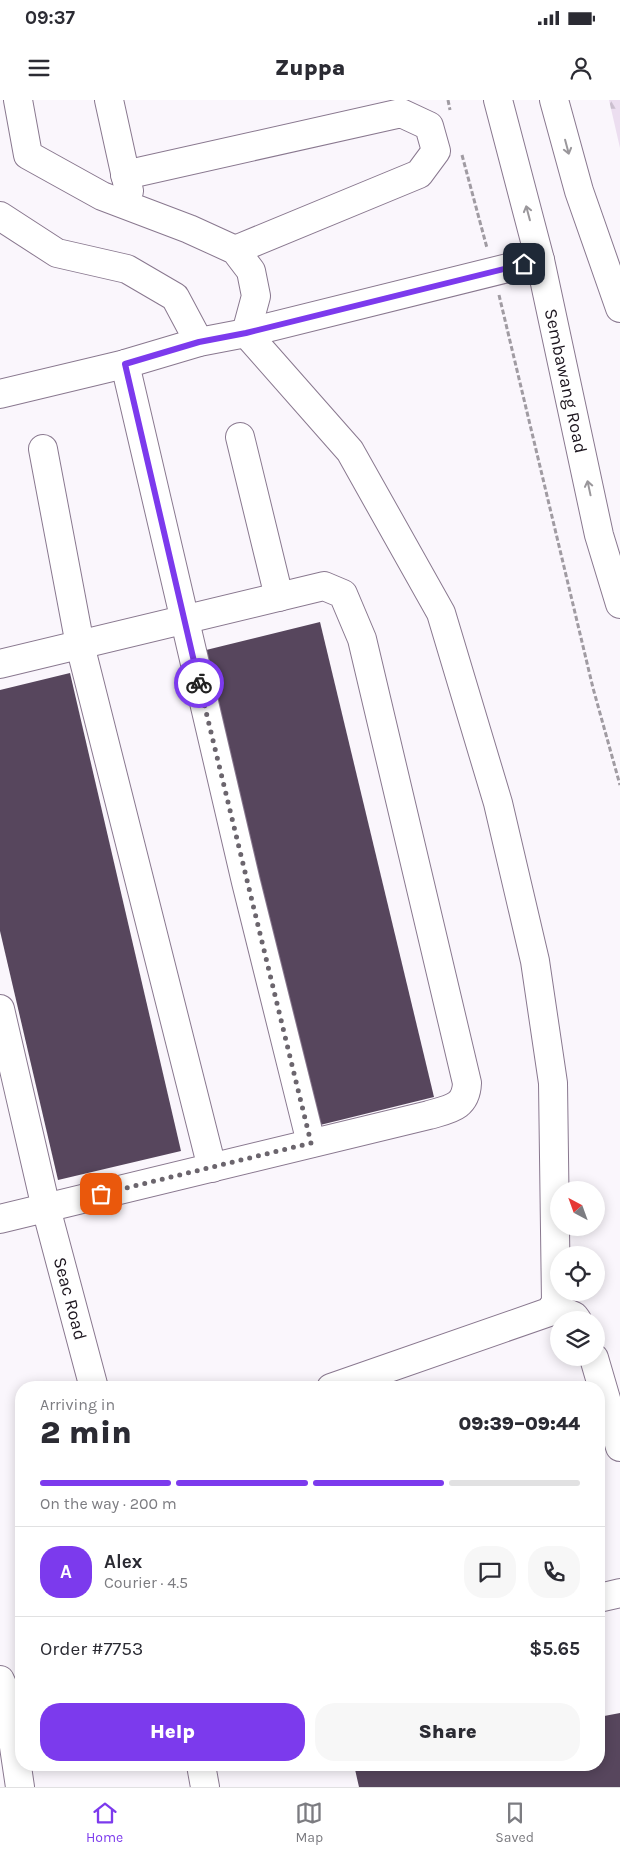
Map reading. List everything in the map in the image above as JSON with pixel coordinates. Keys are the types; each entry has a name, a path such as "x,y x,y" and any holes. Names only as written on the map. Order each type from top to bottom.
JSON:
{"main road":[{"path":"18,100 28,155 102,196 189,229 235,250 252,272 256,296 246,333"},
{"path":"109,100 132,208"},
{"name":"Sembawang Road","path":"498,100 540,260 599,535 620,604"},
{"path":"554,100 579,191 620,308"},
{"path":"125,175 401,113 429,126 436,151 419,174 235,250"},
{"path":"0,216 57,253 127,269 175,297 199,342"},
{"path":"0,394 125,364 199,342 246,333 540,260"},
{"path":"246,333 350,451 441,613 498,803 535,961 553,1082 556,1303 549,1312 351,1381"},
{"path":"125,364 184,619 311,1143"},
{"path":"240,437 279,596"},
{"path":"43,449 80,645 212,1168"},
{"path":"0,1219 457,1107 466,1095 467,1083 362,639 343,594 324,586 80,645 2,656"},
{"name":"Seac Road","path":"0,1009 46,1208 92,1381"},
{"path":"553,1307 562,1311"},
{"path":"596,1366 601,1381"},
{"path":"605,1395 620,1446"},
{"path":"605,1597 620,1593"},
{"path":"0,1680 6,1693 15,1753"},
{"path":"18,1771 20,1787"},
{"path":"202,1771 205,1787"}],"path":[{"path":"448,100 453,119"},
{"path":"460,148 493,271 593,688 620,785"}],"green space":[{"path":"609,100 620,100 620,148"}],"building":[{"path":"320,622 434,1097 316,1126 202,651"},
{"path":"70,673 181,1151 58,1180 0,931 0,690"},
{"path":"620,1713 620,1787 359,1787 355,1771 605,1771 605,1716"}],"way so far":[{"path":"101,1194 311,1143 199,683"}],"route":[{"path":"199,683 125,364 199,342 246,333 524,264"}]}
